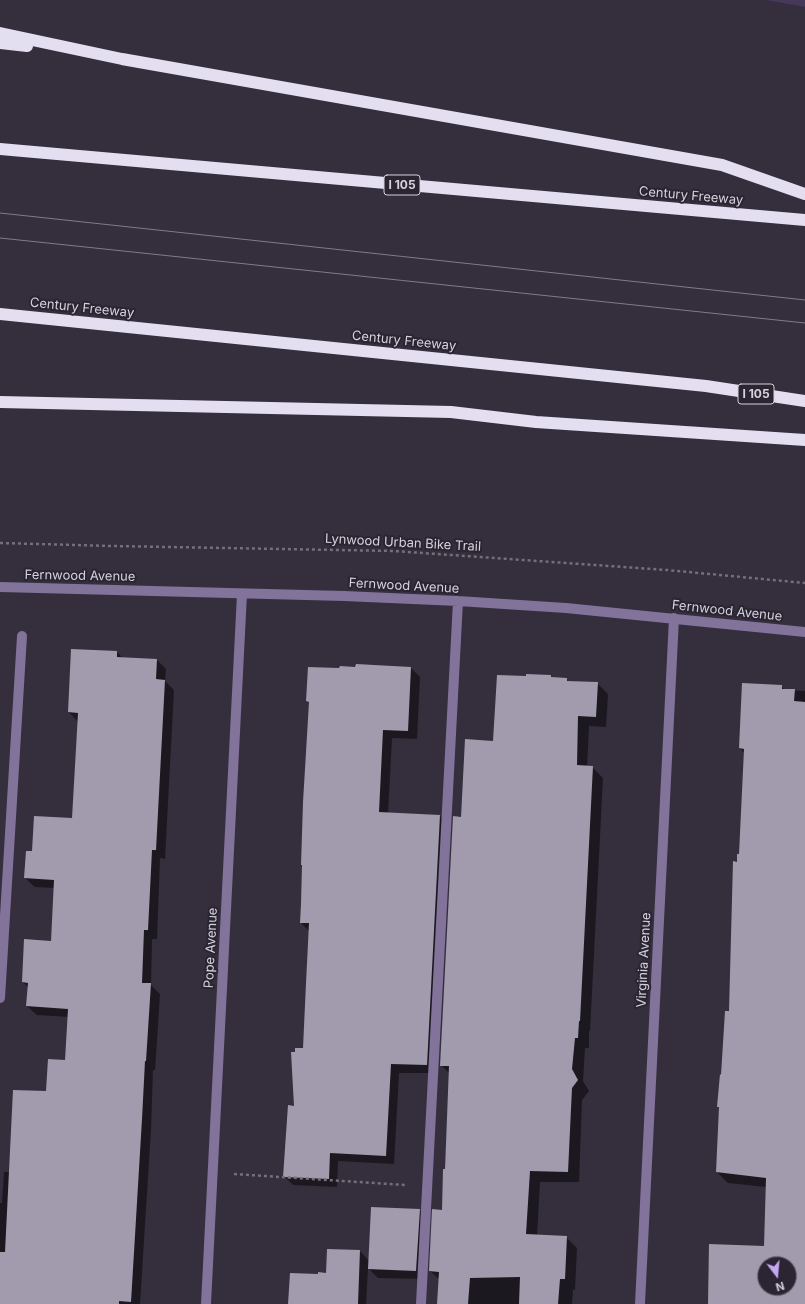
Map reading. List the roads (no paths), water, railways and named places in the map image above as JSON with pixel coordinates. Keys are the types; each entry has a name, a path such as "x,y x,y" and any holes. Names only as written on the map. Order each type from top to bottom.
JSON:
{"highway":[{"path":"0,33 122,59 722,165 805,194"},
{"path":"0,43 122,59"},
{"name":"Century Freeway","path":"0,149 805,220"},
{"name":"Century Freeway","path":"0,314 706,386 805,401"},
{"path":"0,402 450,412 536,422 805,440"}],"street":[{"name":"Fernwood Avenue","path":"0,587 344,596 458,601 574,609 805,632"},
{"name":"Pope Avenue","path":"206,1304 242,594"},
{"path":"421,1304 458,601"},
{"name":"Virginia Avenue","path":"640,1304 674,618"},
{"path":"0,998 22,636"}],"tram line":[{"path":"0,213 805,300"},
{"path":"0,238 805,323"}]}
